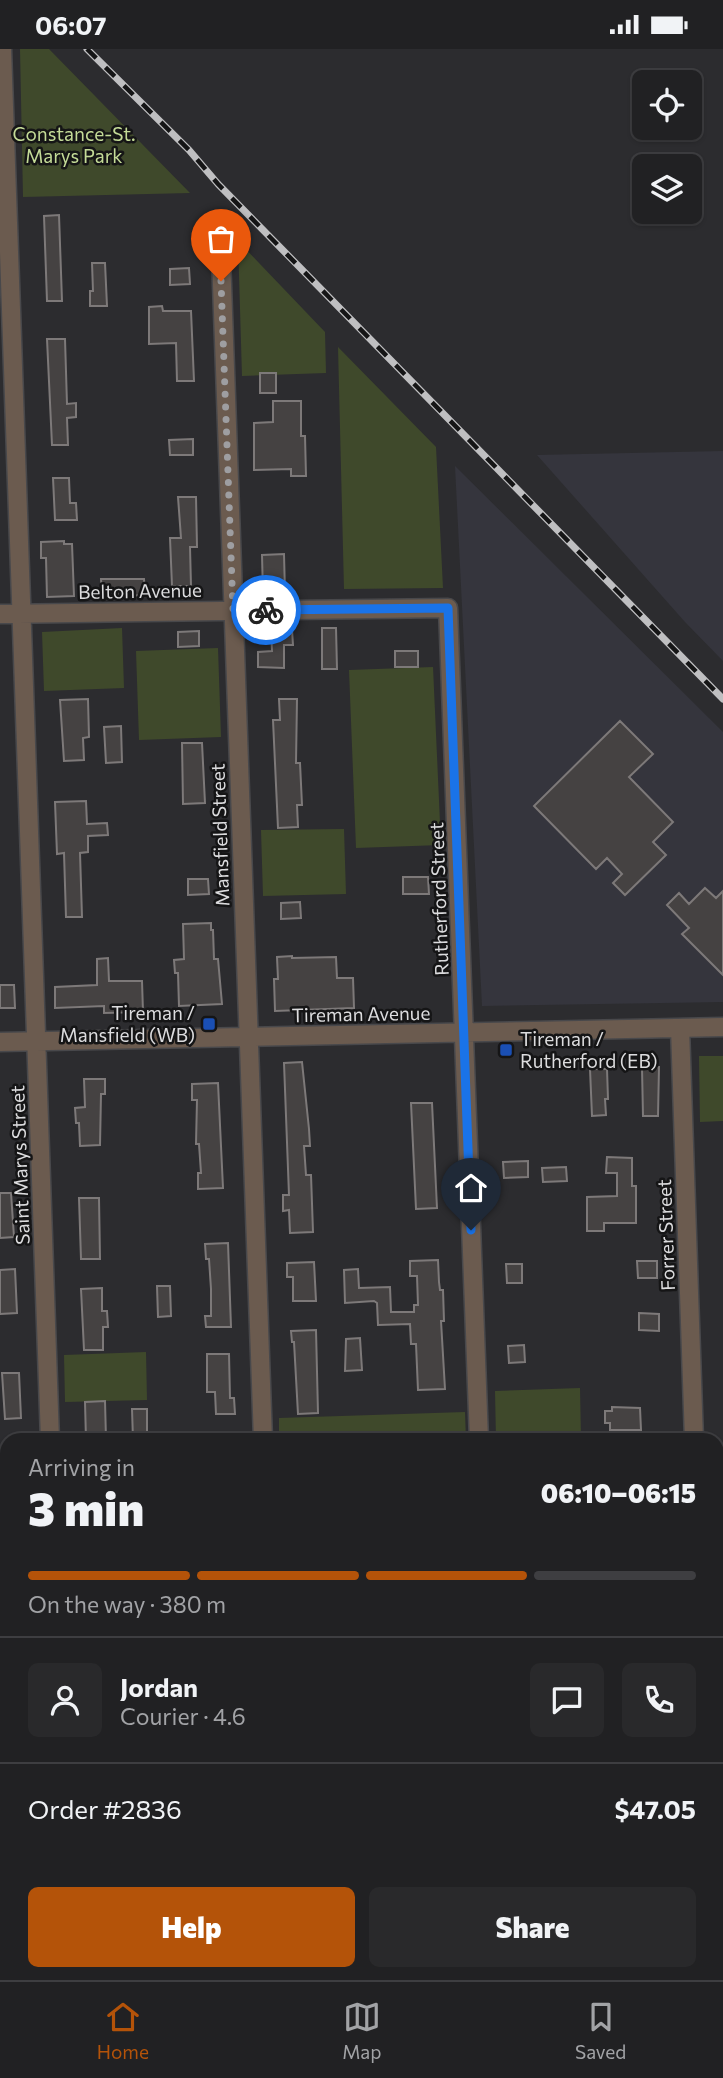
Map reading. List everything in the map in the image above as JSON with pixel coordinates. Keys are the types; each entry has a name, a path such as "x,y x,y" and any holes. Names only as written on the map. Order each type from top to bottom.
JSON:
{"street":[{"name":"Saint Marys Street","path":"2,49 4,192 22,613 50,1433"},
{"name":"Mansfield Street","path":"220,228 263,1433"},
{"name":"Belton Avenue","path":"0,614 448,608"},
{"name":"Rutherford Street","path":"448,608 480,1433"},
{"name":"Tireman Avenue","path":"0,1042 723,1027"},
{"name":"Forrer Street","path":"680,1028 694,1433"}],"shaded area":[{"path":"723,451 723,661 537,455"},
{"path":"455,466 723,732 723,1002 482,1006"}],"green space":[{"name":"Constance-St. Marys Park","path":"20,49 49,49 190,193 23,197"},
{"path":"238,241 325,332 326,373 242,376"},
{"path":"338,347 436,447 443,588 344,589"},
{"path":"122,628 124,688 44,691 42,632"},
{"path":"218,648 221,737 139,740 136,651"},
{"path":"433,667 441,845 356,848 349,670"},
{"path":"344,829 346,894 263,896 261,830"},
{"path":"699,1056 723,1056 723,1121 700,1122"},
{"path":"146,1352 147,1400 65,1402 64,1355"},
{"path":"580,1388 581,1433 496,1433 495,1391"},
{"path":"465,1412 466,1433 279,1433 279,1418"}],"building":[{"path":"59,215 62,301 47,301 44,216"},
{"path":"92,263 105,263 107,306 90,306 90,291 93,291"},
{"path":"189,268 190,284 170,285 170,269"},
{"path":"162,306 163,311 191,311 194,381 177,381 176,343 149,344 149,307"},
{"path":"47,339 65,339 67,404 76,403 76,417 67,418 68,445 52,445"},
{"path":"260,373 276,373 276,393 260,393"},
{"path":"273,401 301,401 301,436 305,436 306,476 291,476 291,469 254,470 254,423 273,422"},
{"path":"193,439 193,455 170,455 169,440"},
{"path":"53,478 69,478 70,503 76,503 77,520 55,520"},
{"path":"178,497 196,497 197,547 190,547 191,586 172,586 170,538 181,538"},
{"path":"64,541 64,544 72,544 74,596 47,597 46,558 41,558 41,542"},
{"path":"284,554 285,593 263,594 262,555"},
{"path":"101,579 144,579 145,595 102,597"},
{"path":"322,628 336,628 337,669 322,669"},
{"path":"271,630 292,630 293,645 284,645 284,668 258,667 258,652 272,651"},
{"path":"199,631 199,646 178,647 178,632"},
{"path":"395,651 418,651 418,667 395,667"},
{"path":"88,699 89,737 83,738 84,760 64,761 60,700"},
{"path":"279,699 297,699 296,763 300,763 302,805 297,805 298,827 278,828 273,720 280,720"},
{"path":"620,721 653,754 629,777 673,822 653,842 666,855 625,895 613,883 622,874 607,858 596,869 534,806"},
{"path":"121,726 122,762 106,763 104,727"},
{"path":"182,743 202,743 205,803 183,804"},
{"path":"86,801 87,824 107,823 108,835 88,836 88,852 80,853 82,917 66,917 64,853 57,854 55,802"},
{"path":"403,877 428,877 429,894 403,894"},
{"path":"188,879 208,879 209,894 188,895"},
{"path":"705,888 716,898 723,891 723,975 682,934 689,928 667,905 679,893 689,904"},
{"path":"300,902 301,918 281,919 281,903"},
{"path":"211,923 222,1004 179,1006 178,973 175,973 174,960 184,959 183,924"},
{"path":"277,957 336,957 337,978 353,978 354,1008 275,1011 274,979 278,979"},
{"path":"108,958 109,981 142,981 143,1012 104,1013 104,1006 55,1008 55,987 97,985 97,959"},
{"path":"0,985 14,985 15,1008 0,1008"},
{"path":"302,1062 310,1146 304,1146 306,1175 311,1175 313,1232 290,1233 289,1210 283,1211 283,1195 289,1195 284,1063"},
{"path":"659,1067 658,1116 643,1116 642,1068"},
{"path":"590,1069 607,1069 606,1115 592,1116"},
{"path":"84,1079 105,1079 105,1094 101,1094 100,1145 80,1146 75,1108 85,1107"},
{"path":"218,1083 223,1188 198,1189 198,1173 201,1173 199,1144 196,1144 197,1100 192,1100 192,1084"},
{"path":"411,1103 432,1103 437,1208 416,1209"},
{"path":"607,1157 632,1158 632,1186 636,1186 636,1223 604,1223 604,1231 587,1231 587,1197 617,1196 617,1173 606,1173"},
{"path":"528,1161 528,1177 504,1178 503,1162"},
{"path":"566,1167 567,1181 543,1182 542,1168"},
{"path":"0,1193 11,1193 14,1237 0,1238"},
{"path":"79,1198 99,1198 100,1259 81,1259"},
{"path":"228,1243 231,1327 206,1327 205,1316 211,1316 211,1289 205,1244"},
{"path":"438,1260 440,1290 443,1290 444,1321 441,1321 445,1389 418,1390 416,1344 411,1344 410,1324 378,1325 377,1303 374,1301 345,1303 344,1270 358,1269 359,1288 390,1287 391,1312 414,1312 414,1305 418,1305 417,1276 410,1276 410,1261"},
{"path":"637,1261 657,1261 657,1278 638,1278"},
{"path":"314,1262 316,1301 293,1301 293,1277 287,1277 287,1263"},
{"path":"506,1264 522,1264 522,1283 507,1283"},
{"path":"15,1269 17,1313 0,1314 0,1270"},
{"path":"157,1286 170,1286 171,1316 158,1317"},
{"path":"102,1288 102,1311 107,1311 108,1327 103,1327 103,1350 84,1350 81,1289"},
{"path":"639,1313 659,1314 659,1331 639,1330"},
{"path":"316,1330 318,1413 298,1414 291,1331"},
{"path":"360,1338 362,1370 345,1371 346,1339"},
{"path":"524,1345 525,1362 509,1363 508,1346"},
{"path":"207,1354 229,1354 230,1398 234,1398 235,1414 216,1414 215,1392 207,1392"},
{"path":"2,1373 19,1373 21,1418 5,1419"},
{"path":"105,1401 106,1433 86,1433 85,1402"},
{"path":"612,1407 640,1408 641,1430 610,1430 610,1423 605,1423 605,1411 612,1411"},
{"path":"132,1409 147,1409 147,1433 133,1433"}],"railway":[{"path":"87,49 189,150 218,184 723,699"}],"way so far":[{"path":"221,281 233,610 266,610"}],"place":[{"name":"Tireman / Mansfield (WB)","path":"209,1024"},
{"name":"Tireman / Rutherford (EB)","path":"506,1050"}],"route":[{"path":"266,610 448,608 465,1009 464,1071 471,1230"}]}
